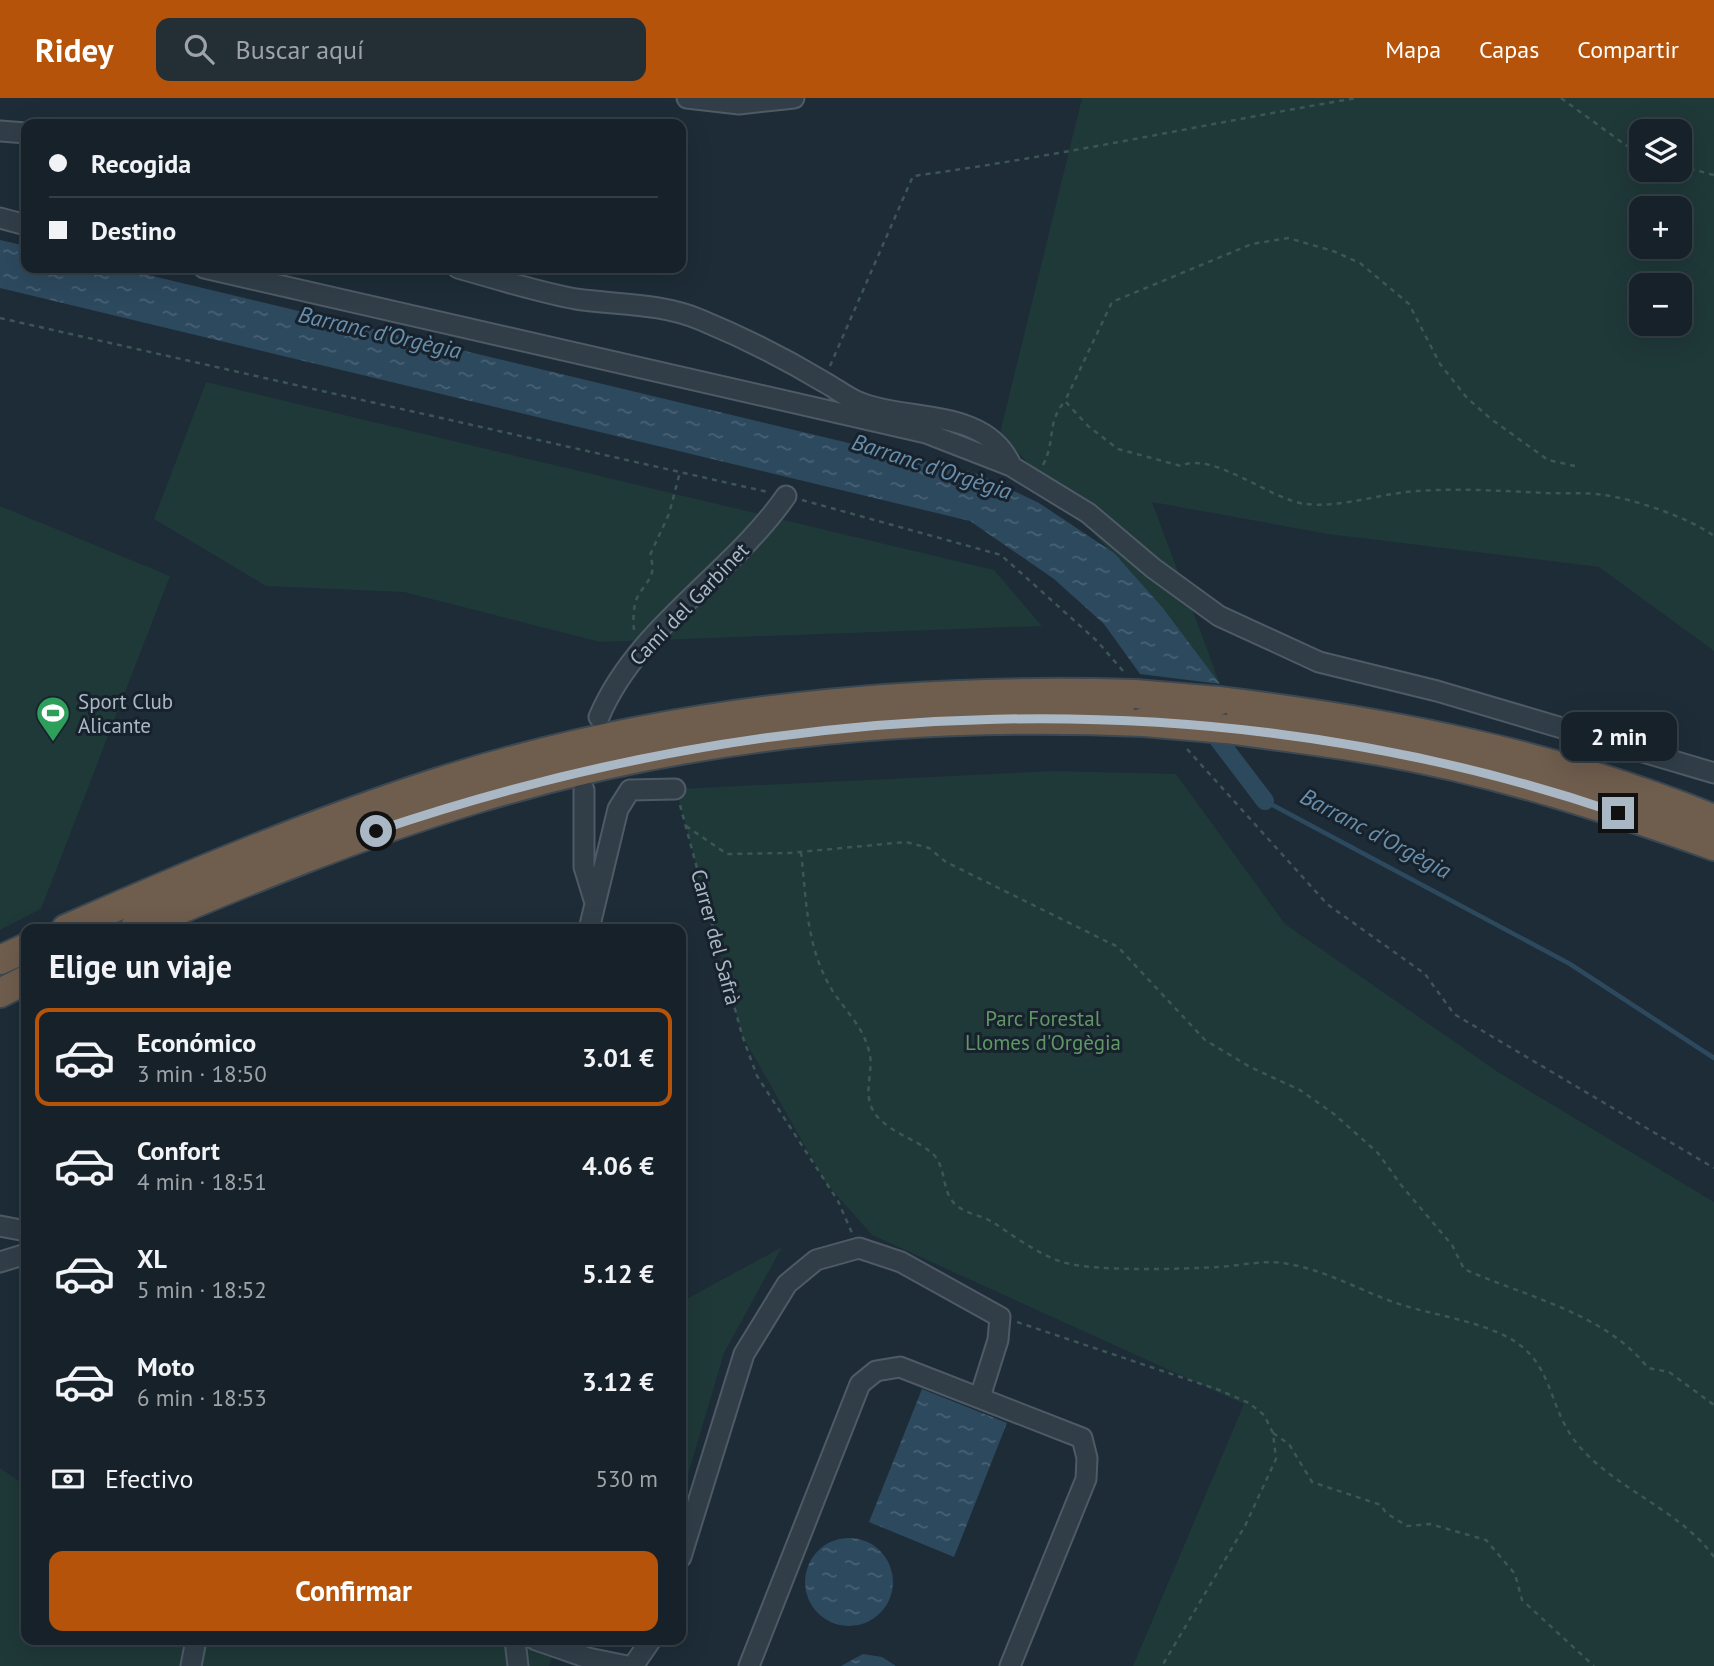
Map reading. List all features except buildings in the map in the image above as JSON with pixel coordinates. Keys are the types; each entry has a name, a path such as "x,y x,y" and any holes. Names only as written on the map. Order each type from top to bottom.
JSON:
{"highway":[{"path":"77,924 179,879 434,784 613,737 747,714 890,696 1130,683 1218,701 1351,719 1470,743 1631,788 1714,819"},
{"path":"146,924 354,839 420,816 543,781 654,754 822,729 909,722 1070,719 1144,722 1226,729 1381,751 1499,778 1595,805 1714,846"},
{"path":"0,960 21,950"},
{"path":"0,993 21,982"}],"street":[{"path":"687,98 739,104 794,98"},
{"path":"0,131 21,133"},
{"path":"0,218 21,224"},
{"path":"226,273 828,408 926,433 1011,466 1088,513 1153,568 1219,616 1319,662 1437,691 1714,773"},
{"path":"478,273 575,298 664,308 688,316 823,381 855,401 879,409 952,420 976,430 1006,455 1011,466"},
{"name":"Camí del Garbinet","path":"599,717 610,691 648,642 767,523 786,496"},
{"path":"590,924 618,809 630,790 676,789"},
{"path":"584,790 584,867 595,904"},
{"path":"0,1226 21,1230"},
{"path":"686,1541 744,1354 787,1284 816,1259 859,1248 901,1262 1000,1317 998,1340 980,1397"},
{"path":"0,1262 21,1256"},
{"path":"749,1666 860,1384 876,1371 900,1367 1082,1438 1087,1458 1086,1479 1010,1666"},
{"path":"191,1666 194,1645"},
{"path":"516,1645 519,1666"},
{"path":"550,1645 588,1658 627,1666"},
{"path":"633,1666 649,1645"}],"path":[{"path":"823,381 913,176 1025,161 1199,125 1357,98"},
{"path":"1561,98 1629,148"},
{"path":"1692,169 1714,175"},
{"path":"1034,482 1047,457 1054,414 1065,401 1112,302 1252,244 1288,238 1360,263 1409,304 1440,363 1467,398 1548,460 1575,466"},
{"path":"0,318 786,496 1001,555 1097,641 1130,683"},
{"path":"1065,401 1088,426 1118,449 1181,466 1186,463 1207,466 1238,476 1278,497 1306,505 1416,491 1468,489 1606,495 1681,519 1714,536"},
{"path":"630,665 638,596 649,585 655,569 650,555 669,514 680,472"},
{"path":"1186,746 1230,799 1327,904 1425,974 1454,1014 1714,1168"},
{"name":"Carrer del Safrà","path":"676,789 757,1076 838,1201 859,1248"},
{"path":"686,826 727,854 801,852 906,842 929,848 946,862 1118,947 1205,1040 1250,1067 1300,1090 1334,1114 1378,1153 1401,1185 1452,1245 1464,1269 1589,1320 1634,1351 1648,1368 1669,1372 1714,1405"},
{"path":"801,852 811,944 827,981 859,1026 870,1053 869,1102 878,1118 934,1155 950,1199 959,1208 988,1219 1021,1242 1062,1262 1102,1267 1214,1267 1279,1262 1323,1271 1395,1303 1435,1311 1499,1333 1526,1348 1542,1368 1557,1411 1584,1451 1606,1474 1683,1528 1714,1558"},
{"path":"1000,1317 1219,1390 1249,1403 1264,1415 1273,1433 1276,1459 1270,1477 1245,1526 1162,1666"},
{"path":"1273,1433 1289,1444 1312,1482 1381,1506 1386,1513 1407,1525 1430,1524 1486,1540 1515,1574 1522,1600 1594,1666"}],"green space":[{"path":"1082,98 1714,98 1714,651 1599,567 1328,534 1152,502 1220,684 1163,608 1000,433"},
{"path":"206,382 994,570 1042,626 600,642 404,592 266,586 154,519"},
{"name":"Sport Club Alicante","path":"0,506 170,576 41,909 0,930"},
{"name":"Parc Forestal Llomes d'Orgègia","path":"1054,771 1176,774 1285,924 1498,1072 1714,1202 1714,1666 1133,1666 1244,1404 872,1235 826,1183 742,1035 676,789"},
{"path":"782,1247 724,1353 686,1481 686,1299"},
{"path":"0,1468 21,1483 21,1645 556,1645 549,1666 0,1666"}],"water":[{"path":"0,240 21,245 21,273 140,273 978,474 1039,503 1114,553 1163,608 1220,684 1140,674 1104,624 1054,579 970,521 0,288"},
{"path":"922,1389 1007,1423 954,1557 869,1522"},
{"path":"840,1538 858,1538 874,1545 886,1557 893,1573 893,1591 886,1607 874,1619 858,1626 840,1626 824,1619 812,1607 805,1591 805,1573 812,1557 824,1545"},
{"path":"863,1654 882,1657 896,1666 841,1666"}],"waterway":[{"name":"Barranc d'Orgègia","path":"1208,726 1265,801"},
{"name":"Barranc d'Orgègia","path":"1265,801 1570,964 1714,1058"}],"place":[{"name":"Sport Club Alicante","path":"53,743"}],"route":[{"path":"376,831 477,798 654,754 834,728 997,719 1144,722 1226,729 1381,751 1511,781 1618,813"}]}
